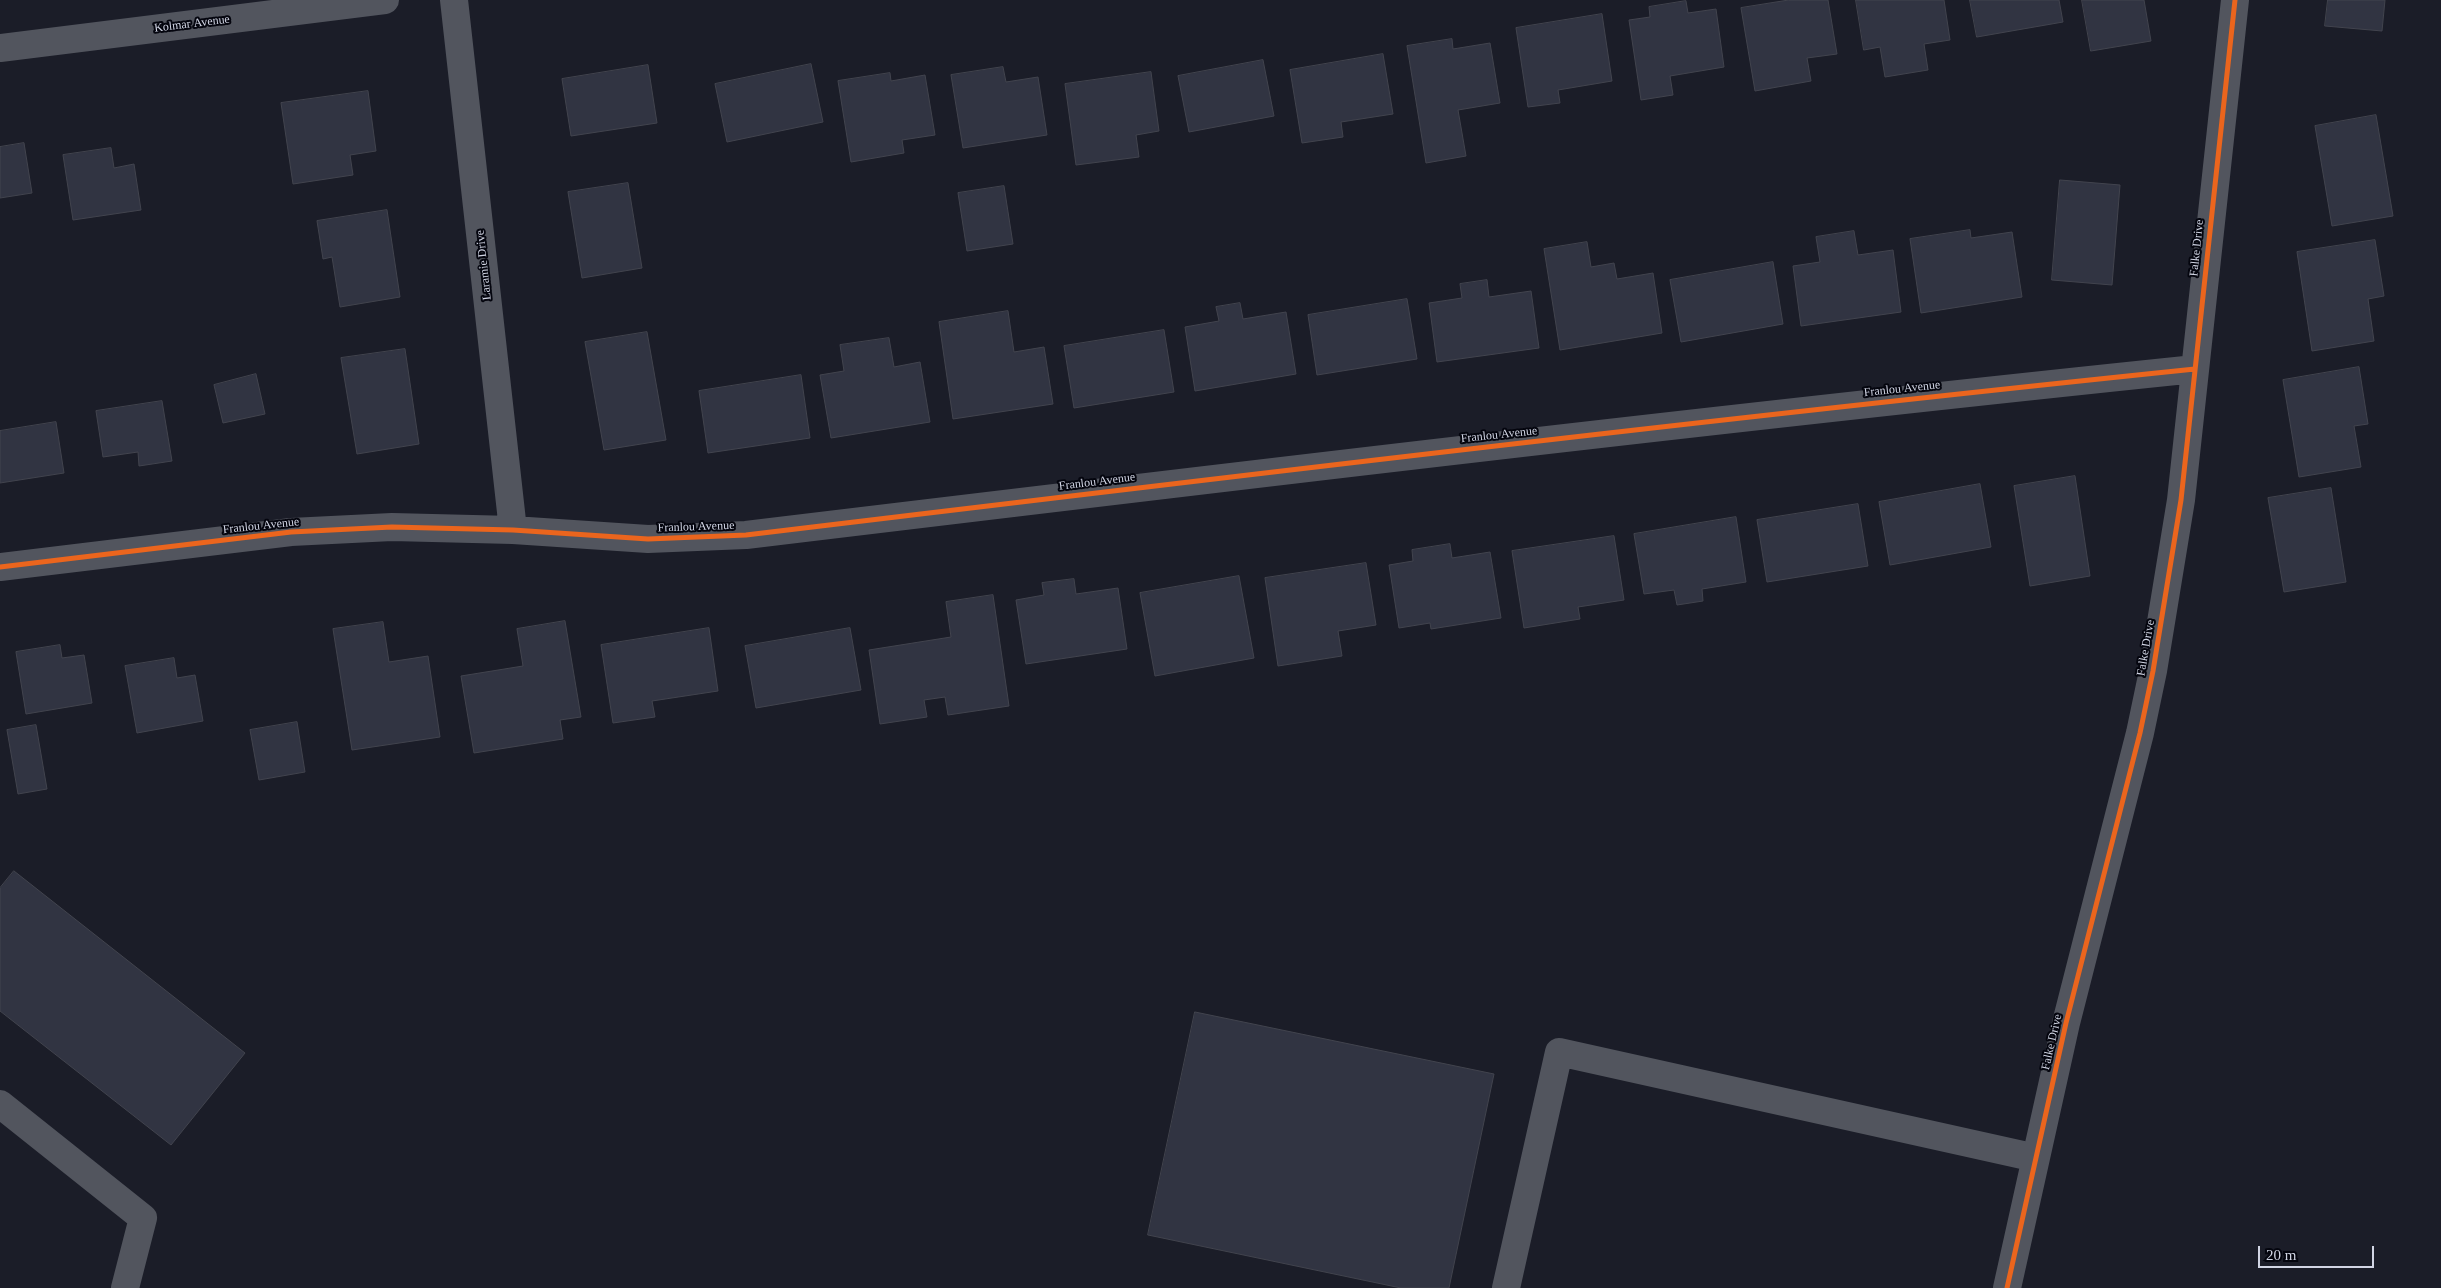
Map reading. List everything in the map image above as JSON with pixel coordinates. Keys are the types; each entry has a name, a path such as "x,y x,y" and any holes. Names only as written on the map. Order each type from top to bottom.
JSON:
{"street":[{"name":"Kolmar Avenue","path":"0,48 385,0"},
{"name":"Laramie Drive","path":"454,0 513,530"},
{"name":"Falke Drive","path":"2007,1288 2066,1023 2137,743 2153,671 2181,500 2235,0"},
{"name":"Franlou Avenue","path":"0,567 291,532 392,527 513,530 648,538 746,535 1863,403 2195,369"},
{"path":"1506,1288 1559,1052 2036,1158"},
{"path":"0,1104 143,1218 124,1288"}],"building":[{"path":"1789,0 1828,0 1837,54 1807,58 1811,81 1755,91 1741,8"},
{"path":"1856,0 1944,0 1950,40 1924,44 1928,70 1885,77 1880,47 1864,50"},
{"path":"1970,0 2059,0 2063,22 1977,37"},
{"path":"2082,0 2144,0 2151,41 2091,51"},
{"path":"2328,0 2385,0 2382,31 2325,26"},
{"path":"1686,1 1688,13 1716,9 1724,67 1670,76 1673,95 1641,100 1629,20 1650,17 1649,7"},
{"path":"1602,14 1612,81 1558,90 1560,103 1528,107 1516,28"},
{"path":"1452,39 1453,49 1490,43 1500,103 1458,110 1466,156 1426,163 1407,46"},
{"path":"1383,54 1393,114 1341,122 1343,137 1302,143 1290,70"},
{"path":"1263,60 1274,116 1189,132 1178,76"},
{"path":"811,64 823,122 727,142 715,84"},
{"path":"648,65 657,123 571,136 562,79"},
{"path":"1003,67 1006,82 1038,77 1047,135 963,148 951,75"},
{"path":"1151,72 1159,131 1136,135 1139,157 1076,165 1065,84"},
{"path":"890,73 891,81 925,75 935,135 902,140 904,153 851,162 838,81"},
{"path":"368,91 376,151 350,155 353,175 293,184 281,103"},
{"path":"2376,115 2393,216 2332,226 2315,126"},
{"path":"24,143 32,193 0,198 0,147"},
{"path":"111,148 114,168 134,164 141,210 73,220 63,155"},
{"path":"2060,180 2120,185 2112,285 2052,280"},
{"path":"628,183 642,268 582,278 568,192"},
{"path":"1004,186 1013,244 967,251 958,193"},
{"path":"387,210 400,297 340,307 332,257 323,259 317,221"},
{"path":"1970,230 1971,238 2012,232 2022,297 1921,313 1910,239"},
{"path":"1854,231 1858,255 1893,250 1901,312 1801,326 1793,266 1820,262 1816,237"},
{"path":"2375,240 2384,296 2368,299 2374,341 2312,351 2297,252"},
{"path":"1587,242 1591,267 1614,263 1617,279 1653,273 1662,333 1560,350 1544,249"},
{"path":"1773,262 1783,324 1681,342 1670,280"},
{"path":"1487,280 1489,297 1531,291 1539,348 1437,362 1429,303 1462,298 1460,284"},
{"path":"1407,299 1417,359 1317,375 1308,315"},
{"path":"1240,303 1243,319 1286,312 1296,374 1195,391 1185,327 1219,321 1216,307"},
{"path":"1008,311 1014,352 1044,347 1053,404 953,419 939,322"},
{"path":"1164,330 1174,392 1074,408 1064,346"},
{"path":"647,332 666,440 604,450 585,342"},
{"path":"889,338 894,367 920,362 930,422 831,438 820,375 844,371 840,345"},
{"path":"405,349 419,444 357,454 341,358"},
{"path":"2359,367 2368,424 2354,426 2361,467 2299,477 2283,380"},
{"path":"256,374 265,414 223,423 214,385"},
{"path":"801,375 810,438 708,453 699,391"},
{"path":"162,401 172,461 139,466 138,452 103,457 96,411"},
{"path":"56,422 64,473 0,483 0,431"},
{"path":"2075,476 2090,576 2030,586 2014,486"},
{"path":"1980,484 1991,547 1890,565 1879,502"},
{"path":"2331,488 2346,582 2284,592 2268,498"},
{"path":"1858,504 1868,566 1767,582 1757,520"},
{"path":"1736,517 1746,582 1702,589 1703,601 1677,605 1674,590 1644,594 1634,534"},
{"path":"1614,536 1624,600 1578,607 1580,619 1524,628 1512,551"},
{"path":"1450,544 1452,558 1490,552 1501,618 1431,629 1430,623 1399,628 1389,565 1413,561 1412,550"},
{"path":"1366,563 1376,625 1338,631 1342,656 1278,666 1265,578"},
{"path":"1239,576 1254,658 1155,676 1140,593"},
{"path":"1074,579 1076,594 1118,588 1127,649 1026,664 1016,600 1044,595 1042,583"},
{"path":"993,595 1009,706 948,715 945,697 924,700 927,717 880,724 869,650 951,637 946,602"},
{"path":"565,621 581,717 560,720 563,739 474,753 461,676 523,666 517,629"},
{"path":"383,622 389,662 428,656 440,737 352,750 333,629"},
{"path":"709,628 718,691 652,701 655,717 613,723 601,645"},
{"path":"850,628 861,690 756,708 745,646"},
{"path":"60,645 62,658 84,655 92,703 26,714 16,652"},
{"path":"174,658 177,678 195,675 203,721 137,733 125,666"},
{"path":"297,722 305,772 259,780 250,730"},
{"path":"36,725 47,789 18,794 7,730"},
{"path":"14,871 245,1053 171,1145 0,1011 0,888"},
{"path":"1195,1012 1494,1074 1449,1288 1401,1288 1148,1235"}],"cycle path":[{"path":"2007,1288 2066,1023 2140,733 2153,671 2181,500 2235,0"},
{"path":"0,567 291,532 392,527 513,530 648,539 746,535 1651,428 2195,369"}]}
